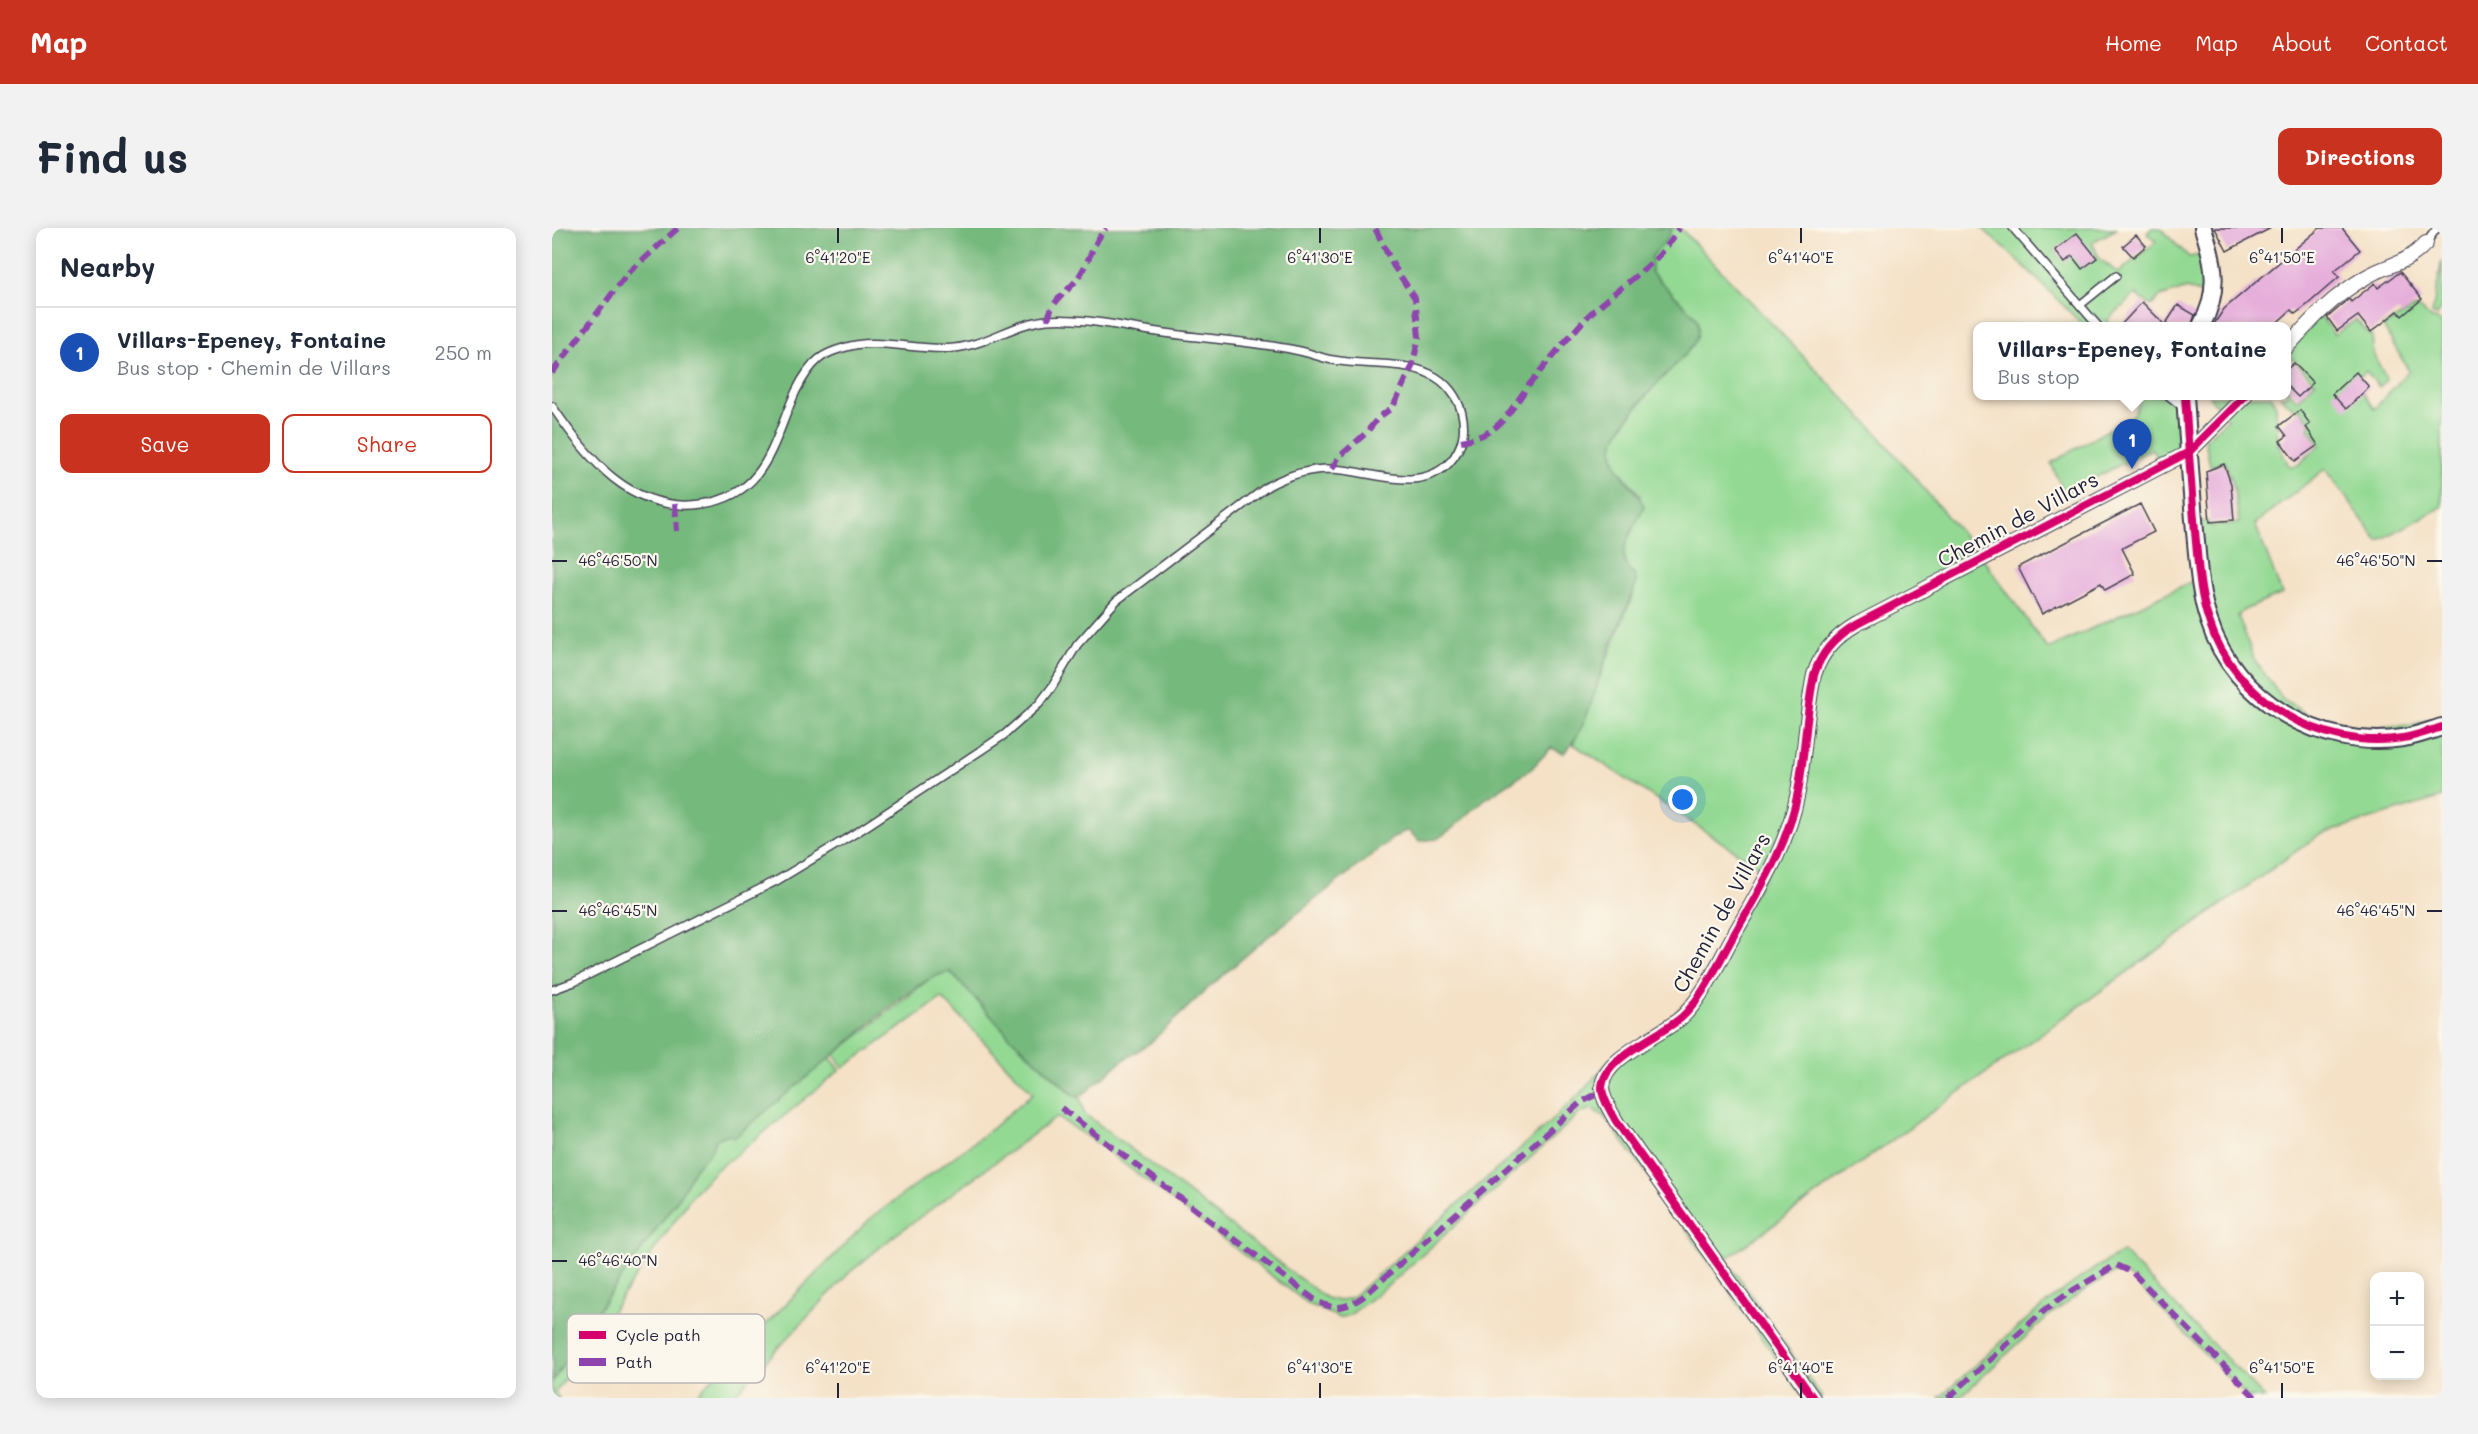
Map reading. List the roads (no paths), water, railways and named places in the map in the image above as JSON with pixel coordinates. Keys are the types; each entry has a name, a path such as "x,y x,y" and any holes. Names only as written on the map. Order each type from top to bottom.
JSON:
{"street":[{"path":"2203,228 2214,270 2211,307 2204,322"},
{"path":"2291,342 2317,312 2334,297 2369,275 2395,266 2416,253 2426,243"},
{"name":"Chemin de Villars","path":"1813,1398 1616,1121 1603,1094 1605,1077 1610,1068 1620,1059 1681,1018 1690,1009 1703,991 1753,903 1784,841 1798,793 1814,675 1822,656 1835,639 1857,624 2189,452 2241,400"},
{"path":"2186,403 2202,599 2223,654 2248,686 2278,711 2332,734 2356,738 2402,738 2442,727"}],"lane":[{"path":"2013,228 2094,322"},
{"path":"2426,243 2437,228"},
{"path":"2080,305 2116,276"},
{"path":"552,406 597,466 630,490 654,500 675,504 703,504 736,494 759,474 775,446 786,411 802,377 820,358 845,347 866,344 929,350 974,345 1030,323 1048,320 1095,323 1296,350 1334,360 1412,367 1429,373 1451,389 1460,403 1463,423 1461,441 1454,457 1438,471 1416,479 1332,469 1291,475 1268,486 1110,606 1077,645 1039,704 1004,735 778,880 574,982 552,990"}],"place":[{"name":"Villars-Epeney, Fontaine","path":"2132,469"}]}
